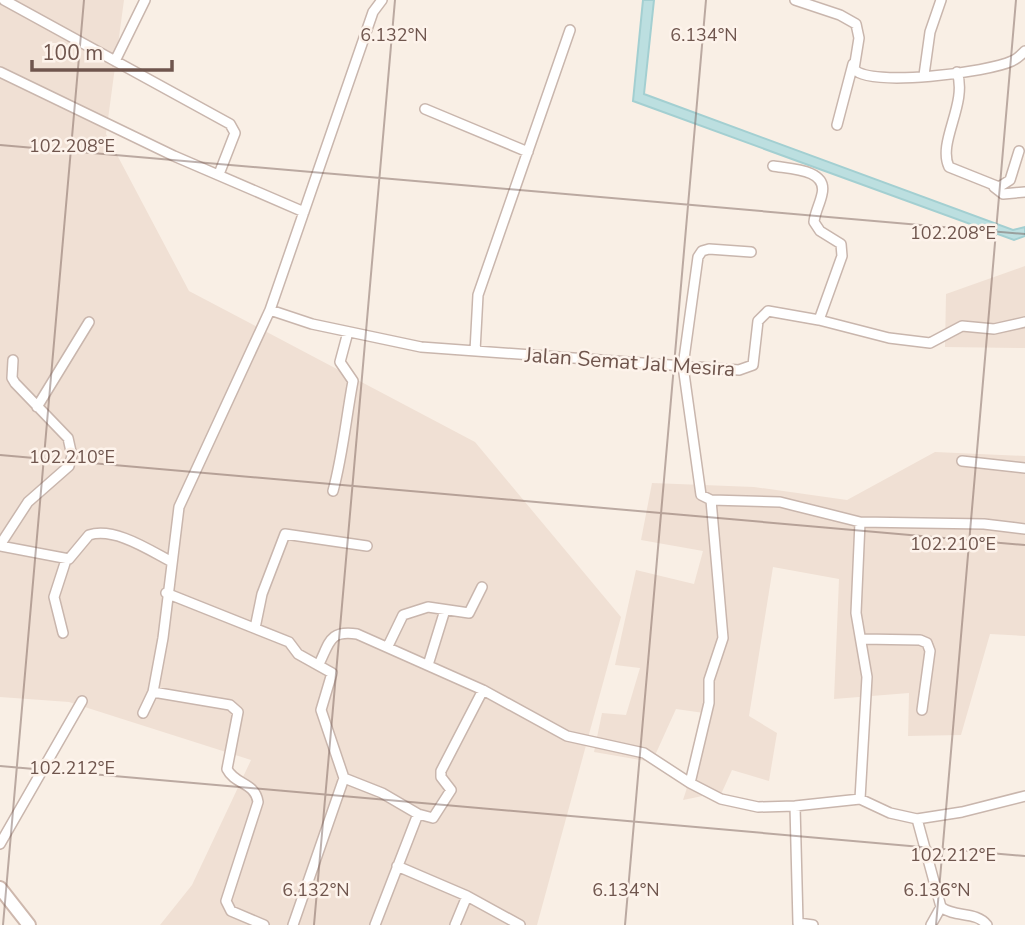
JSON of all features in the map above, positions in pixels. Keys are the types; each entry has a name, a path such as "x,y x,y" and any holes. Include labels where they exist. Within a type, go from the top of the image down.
{"main road":[{"path":"0,888 29,925"}],"street":[{"path":"4,0 232,126 234,136 219,174"},
{"path":"115,61 145,0"},
{"path":"143,713 153,691 163,638 166,593 179,507 270,310 373,12 382,0"},
{"path":"795,0 840,15 856,24 859,38 837,125"},
{"path":"924,75 930,32 940,0"},
{"path":"475,351 478,295 570,30"},
{"path":"853,62 855,72 864,76 924,75 1011,62 1025,51"},
{"path":"0,72 304,212"},
{"path":"957,72 961,93 946,162 953,171 999,187 1010,180 1019,151"},
{"path":"425,109 528,152"},
{"path":"774,166 808,172 819,179 822,193 814,222 820,231 841,244 842,256 819,320"},
{"path":"992,186 1003,194 1016,196 1025,192"},
{"path":"751,252 709,249 699,254 683,366 698,489 704,498 780,502 860,522 984,524 1025,529"},
{"name":"Jalan Semat Jal Mesira","path":"270,310 312,324 421,347 746,369 755,359 758,321 768,311 819,320 889,338 930,343 964,326 994,329 1025,322"},
{"path":"37,407 89,322"},
{"path":"333,491 340,449 346,435 345,411 354,381 340,362 348,332"},
{"path":"13,360 12,378 68,438 72,448 69,466 28,502 0,546 66,559 73,558 89,535 96,533 124,538 172,562"},
{"path":"962,461 1025,468"},
{"path":"690,783 709,704 709,680 723,638 711,500"},
{"path":"860,522 856,612 867,677 860,799"},
{"path":"255,628 262,594 285,534 367,546"},
{"path":"63,633 54,597 66,559"},
{"path":"388,646 403,615 428,607 469,613 482,587"},
{"path":"166,593 291,643 298,654 332,673 321,709 344,778 293,925"},
{"path":"428,665 445,610"},
{"path":"319,664 332,638 340,632 357,634 483,690 567,736 644,753 690,783 721,799 758,807 860,799 891,813 917,819 961,813 1025,796"},
{"path":"862,639 920,639 927,643 930,651 922,710"},
{"path":"344,778 382,793 418,814 433,818 451,793 451,787 441,777 441,771 483,690"},
{"path":"153,691 230,705 238,712 226,769 234,779 252,788 258,802 226,901 231,911 264,925"},
{"path":"0,844 82,701"},
{"path":"795,806 798,923 813,925"},
{"path":"375,925 418,814"},
{"path":"917,819 941,907 950,913 978,917 987,925"},
{"path":"397,866 467,896 520,925"},
{"path":"455,925 467,896"},
{"path":"931,925 941,907"}],"shaded area":[{"path":"0,0 124,0 106,134 189,291 475,442 621,617 537,925 160,925 192,885 251,760 69,702 0,697"},
{"path":"1025,266 1025,348 945,347 946,294"},
{"path":"935,452 1025,456 1025,636 990,634 961,735 908,736 909,693 834,699 839,579 773,567 749,716 777,733 769,781 732,770 722,792 683,800 711,714 676,709 652,762 594,752 602,713 626,715 640,668 615,665 636,570 694,584 703,551 641,540 652,483 754,487 847,500"}],"water":[{"path":"643,0 654,0 644,94 1013,230 1025,227 1025,236 1014,240 633,101"}]}
